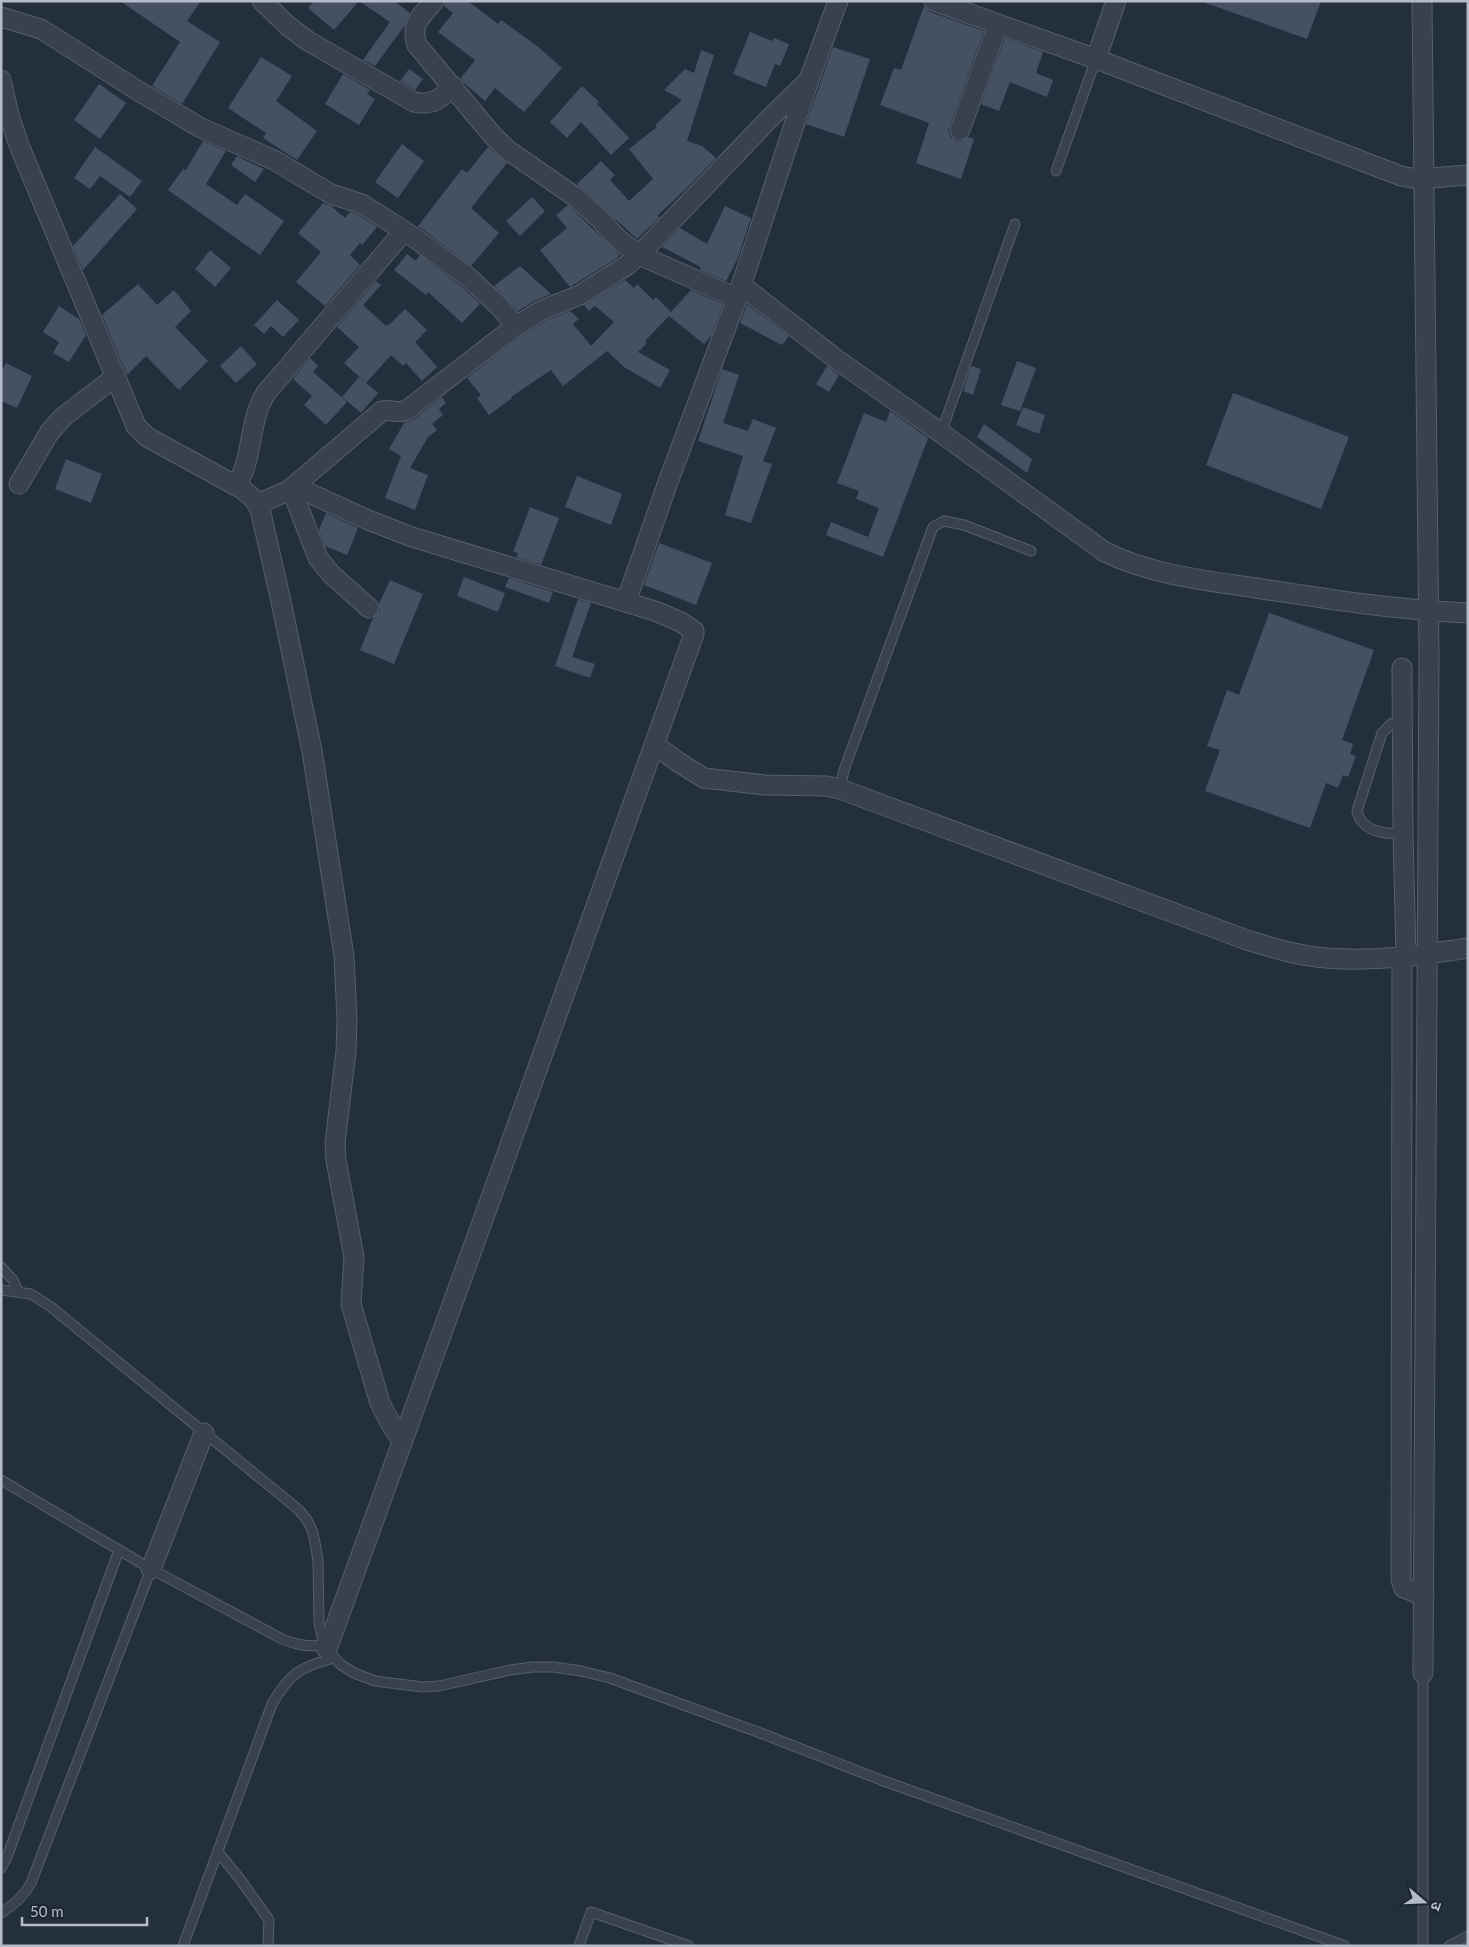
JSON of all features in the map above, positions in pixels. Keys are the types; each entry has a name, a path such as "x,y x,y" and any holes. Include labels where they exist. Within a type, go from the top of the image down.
{"street":[{"path":"262,1 288,26 308,40 414,102 427,104 435,102 441,99 453,86"},
{"path":"434,1 416,22 413,31 417,45 482,123 504,146 574,196 600,219 618,239 639,255 739,291 885,395 941,432 1105,552 1131,564 1157,572 1358,603 1429,611 1468,612"},
{"path":"626,602 668,482 739,291 809,80 838,1"},
{"path":"934,1 1096,59 1401,176 1418,179 1468,175"},
{"path":"1096,59 1116,1"},
{"path":"1422,1 1429,611 1423,1673"},
{"path":"1,17 41,29 186,120 274,160 331,194 357,201 404,231 468,277 499,306 516,326"},
{"path":"960,130 998,25"},
{"path":"1,80 9,115 19,145 136,426 141,432 236,486 254,499 262,517 312,751 344,956 347,1019 346,1051 335,1143 336,1160 354,1257 351,1304 380,1403 402,1440"},
{"path":"257,504 273,498 292,487 377,414 387,410 400,412 408,410 516,326 542,310 580,295 626,266 639,255 768,120 809,80"},
{"path":"236,486 245,467 262,399 404,231"},
{"path":"19,484 49,433 63,417 115,377"},
{"path":"292,487 405,534 626,602 681,622 694,630 655,745 402,1440 328,1651"},
{"path":"292,487 318,558 331,574 368,608"},
{"path":"1402,668 1404,956 1401,1580 1404,1588 1424,1596"},
{"path":"655,745 704,778 732,782 819,786 840,789 1247,940 1285,952 1326,958 1404,956 1468,948"},
{"path":"151,1569 204,1433"}],"lane":[{"path":"1056,171 1096,59"},
{"path":"941,432 1015,224"},
{"path":"840,789 844,770 933,527 944,521 964,525 1030,551"},
{"path":"1402,720 1391,724 1382,733 1357,811 1358,819 1364,825 1375,830 1393,834 1403,833"},
{"path":"1,1267 13,1280 18,1291"},
{"path":"1,1290 31,1294 51,1307 299,1510 312,1530 318,1561 319,1623 328,1651"},
{"path":"1,1480 151,1569 282,1639 297,1645 328,1651 354,1673 376,1681 423,1687 439,1686 510,1670 554,1667 610,1678 899,1786 1345,1946"},
{"path":"1,1868 7,1857 118,1550"},
{"path":"1,1913 17,1902 31,1883 151,1569"},
{"path":"183,1946 267,1718 280,1690 291,1677 328,1651"},
{"path":"1423,1673 1423,1946"},
{"path":"218,1852 269,1920 268,1946"},
{"path":"579,1946 591,1912 689,1946"},
{"path":"1449,1946 1468,1936"}],"building":[{"path":"120,1 201,1 187,21 220,42 182,104 152,86 180,42"},
{"path":"314,1 359,1 334,30 308,8"},
{"path":"359,1 394,1 410,13 405,25 375,66 363,60 390,22"},
{"path":"445,1 468,1 498,24 501,20 537,46 562,68 524,112 495,88 485,101 464,83 461,78 475,60 438,32 453,13 444,6"},
{"path":"1206,1 1321,1 1307,39 1206,3"},
{"path":"924,6 930,12 984,31 948,131 951,137 957,141 962,141 968,137 974,139 961,179 916,163 929,123 880,105 894,68 901,70"},
{"path":"750,32 772,41 774,38 789,44 780,66 775,64 766,87 733,74"},
{"path":"1005,38 1043,52 1036,73 1053,80 1047,97 1010,82 999,111 981,104"},
{"path":"833,47 870,59 844,137 806,124"},
{"path":"701,50 714,55 687,141 702,146 716,158 657,216 660,217 637,239 577,184 601,161 615,175 610,180 629,201 653,179 629,149 657,127 655,125 682,100 664,90 685,69 694,73"},
{"path":"261,57 292,76 276,101 317,131 297,160 263,138 266,133 228,108"},
{"path":"409,69 423,79 415,90 400,81"},
{"path":"343,74 370,90 367,94 375,99 359,125 325,104"},
{"path":"99,84 126,103 100,139 74,120"},
{"path":"582,86 599,102 597,104 629,138 611,155 581,122 567,138 550,122"},
{"path":"203,141 226,151 206,184 237,205 245,194 284,221 260,255 168,190 183,169 186,170"},
{"path":"402,144 424,161 398,198 375,182"},
{"path":"95,147 142,181 130,197 100,176 90,189 74,178"},
{"path":"488,147 507,163 471,208 499,233 471,266 418,226 462,169 467,173"},
{"path":"237,156 264,169 255,182 231,165"},
{"path":"120,194 137,209 83,270 73,246"},
{"path":"532,197 545,211 520,236 506,221"},
{"path":"323,203 331,206 345,218 350,212 357,214 377,227 362,245 360,243 350,255 360,265 325,306 296,282 321,252 298,233"},
{"path":"568,205 620,255 570,287 540,250 567,228 556,215"},
{"path":"725,206 751,218 738,258 726,281 700,270 701,267 662,247 680,228 707,244"},
{"path":"210,250 231,268 215,287 195,269"},
{"path":"407,254 416,261 420,255 461,286 480,304 462,323 428,292 426,295 394,270"},
{"path":"520,266 551,294 536,300 518,311 494,286"},
{"path":"625,280 634,288 637,284 653,300 656,297 671,312 691,290 723,304 711,336 704,344 669,316 645,341 647,343 638,352 670,370 660,388 624,367 607,351 563,386 551,370 511,397 489,415 477,398 481,395 467,378 522,335 547,320 570,311 579,319 573,324 591,346 614,322 595,306 589,311 584,305"},
{"path":"376,281 381,285 363,305 386,326 405,309 427,330 415,342 437,367 422,381 406,363 403,366 391,355 366,383 344,363 359,347 337,327"},
{"path":"138,284 157,305 174,290 191,311 175,327 208,361 179,390 146,356 127,375 102,315"},
{"path":"277,300 299,320 283,337 271,326 264,334 254,325"},
{"path":"747,304 789,336 782,345 740,323"},
{"path":"59,306 79,319 86,335 69,362 53,353 59,342 43,332"},
{"path":"241,346 257,364 236,383 220,366"},
{"path":"310,358 318,366 313,372 347,402 326,425 304,405 312,396 293,379"},
{"path":"1017,361 1036,368 1020,411 1001,405"},
{"path":"6,363 32,376 17,408 1,401 1,372"},
{"path":"827,366 839,375 829,392 816,384"},
{"path":"971,366 981,369 973,395 963,391"},
{"path":"722,369 739,375 723,423 748,431 753,419 776,428 763,461 772,464 751,523 725,515 743,456 698,441"},
{"path":"359,377 378,393 361,413 342,397"},
{"path":"1233,393 1349,437 1321,509 1206,465"},
{"path":"442,397 446,403 439,409 443,415 432,424 437,430 428,437 410,468 428,475 415,510 385,498 401,456 389,449 404,423 414,419"},
{"path":"1023,407 1045,415 1039,434 1016,425"},
{"path":"890,411 928,438 883,557 826,535 831,522 868,537 879,508 856,499 859,491 837,483 864,413 886,422"},
{"path":"984,424 1032,459 1027,473 977,437"},
{"path":"66,459 102,474 91,503 55,489"},
{"path":"577,476 622,494 611,525 565,507"},
{"path":"530,507 559,518 541,565 516,557 518,553 513,552"},
{"path":"326,513 358,528 347,555 325,546 319,530"},
{"path":"659,543 712,563 696,605 644,585"},
{"path":"464,577 505,593 498,612 457,596"},
{"path":"509,578 553,592 549,603 505,587"},
{"path":"390,580 423,594 394,664 360,650 373,618 380,611 379,604"},
{"path":"578,599 591,603 572,657 595,664 590,678 555,666"},
{"path":"1269,613 1374,650 1342,740 1353,744 1350,754 1356,756 1348,777 1343,775 1338,788 1326,783 1310,828 1205,791 1220,750 1207,746 1227,690 1239,695"}]}
